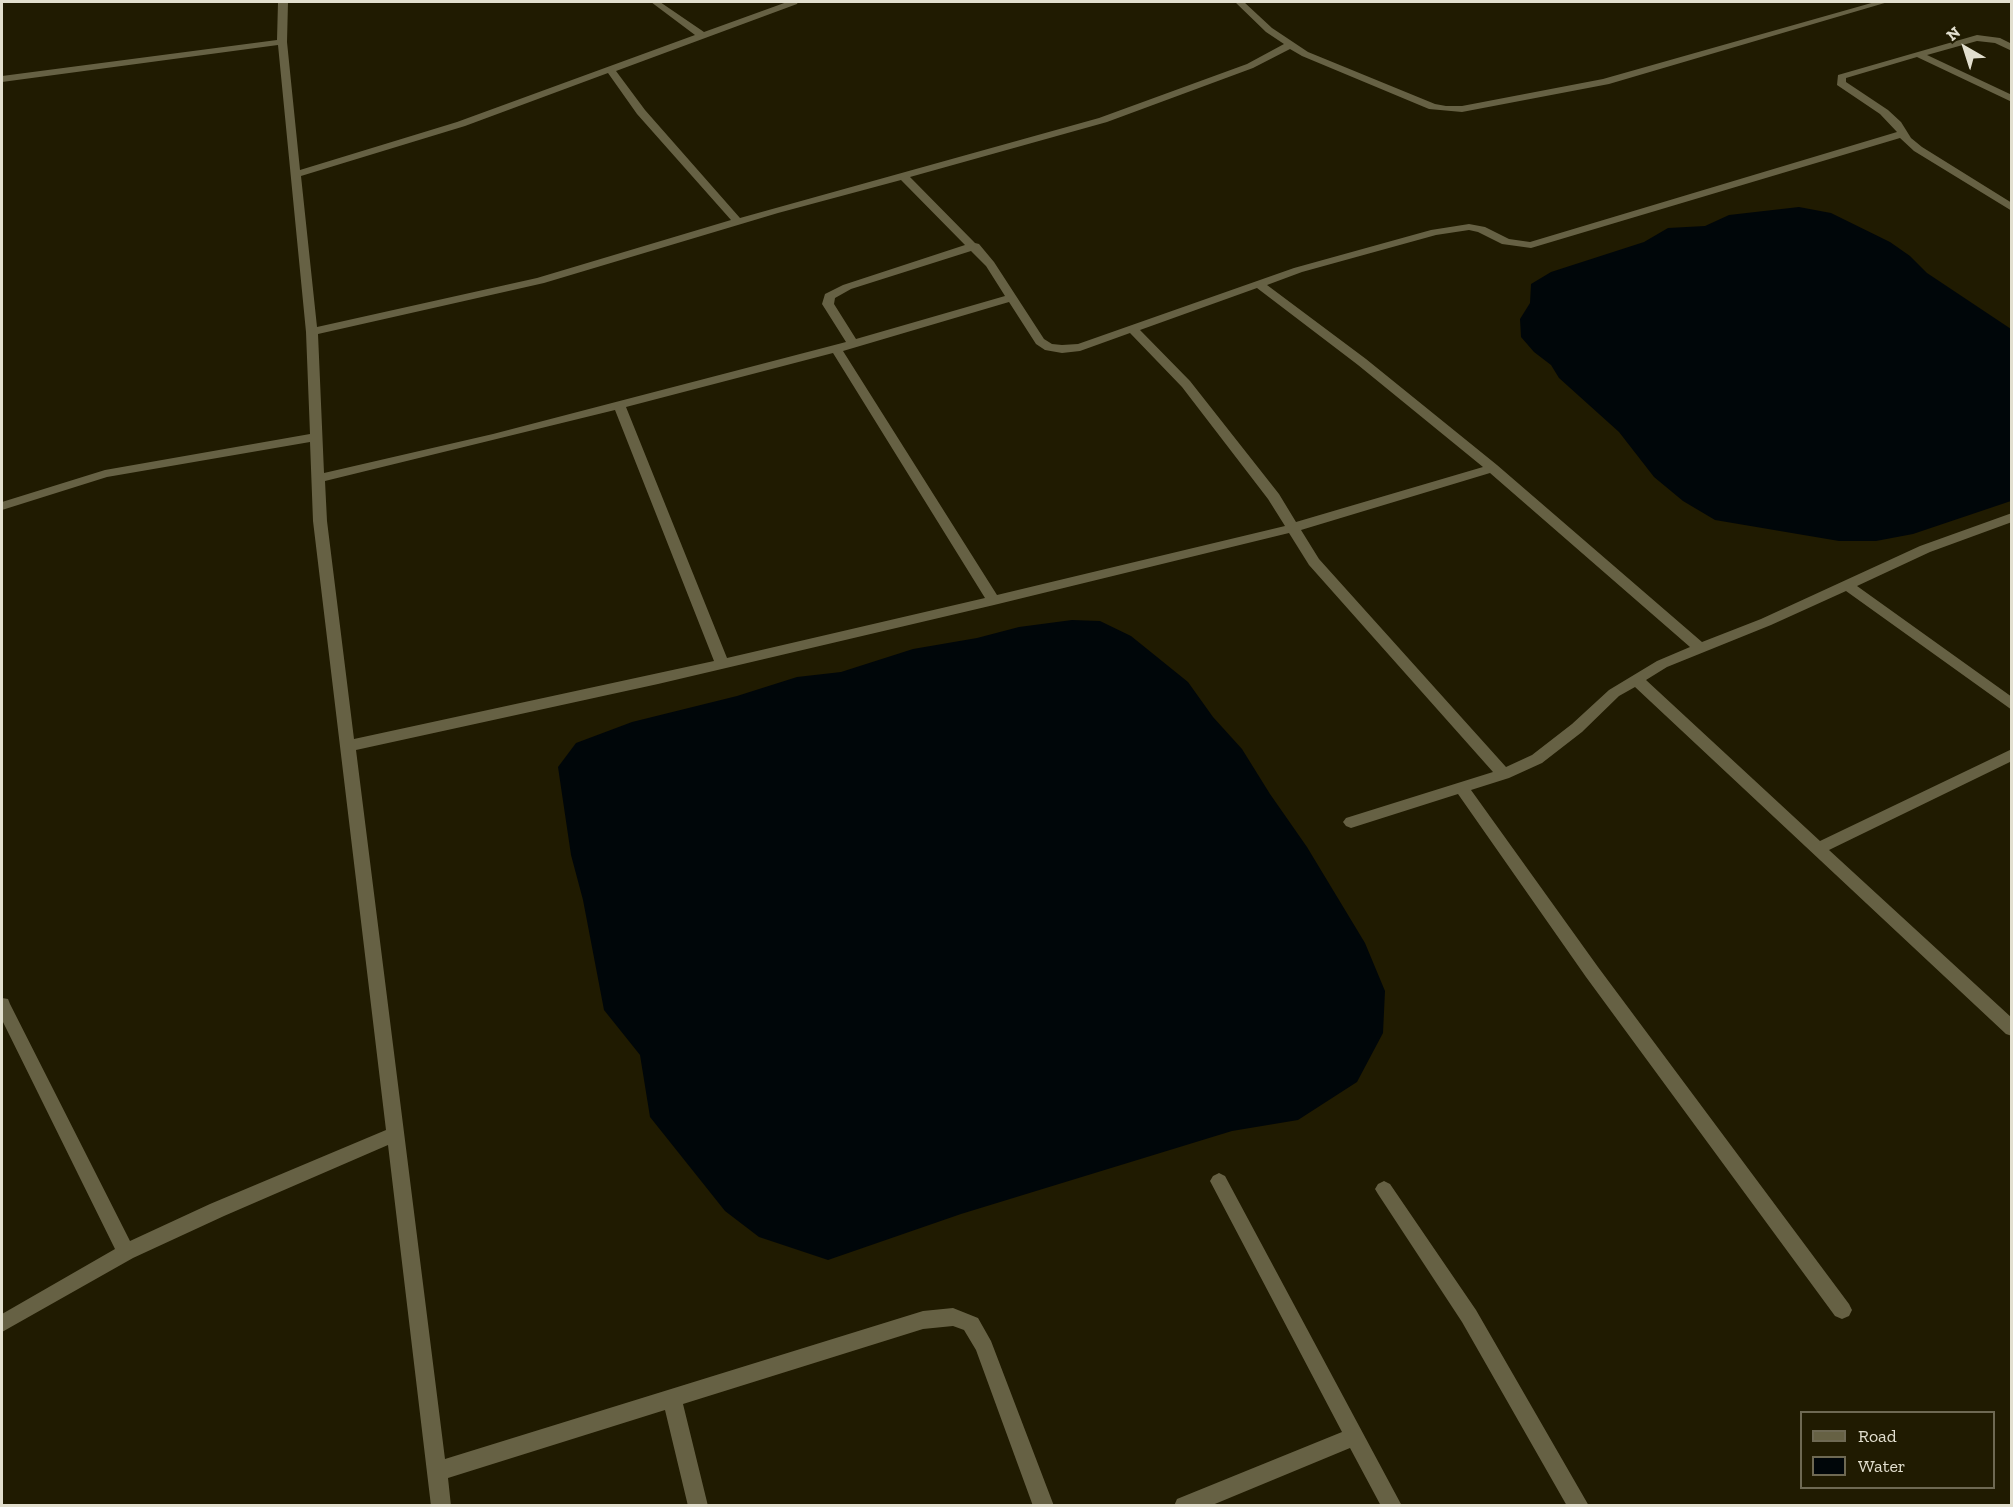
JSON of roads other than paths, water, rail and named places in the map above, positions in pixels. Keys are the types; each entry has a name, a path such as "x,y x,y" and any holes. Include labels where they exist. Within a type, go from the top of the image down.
{"street":[{"path":"283,2 282,42 312,332 320,521 441,1506"},
{"path":"655,2 702,36"},
{"path":"294,175 438,132 794,2"},
{"path":"1239,2 1290,45 1322,62 1433,107 1462,109 1594,84 1883,2"},
{"path":"2012,48 1997,40 1977,38 1841,77 1841,83 1847,89 1884,112 1918,149 2012,208"},
{"path":"2,79 282,42"},
{"path":"312,332 540,281 738,222 1103,120 1250,66 1290,45"},
{"path":"1918,54 2012,99"},
{"path":"610,69 646,119 738,222"},
{"path":"903,176 975,246 990,264 1030,330 1040,341 1049,348 1062,349 1080,347 1310,267 1453,228 1481,229 1506,242 1531,245 1728,184 1902,134"},
{"path":"853,344 828,304 829,296 847,287 975,246"},
{"path":"1258,284 1362,362 1492,468 1701,649"},
{"path":"319,478 495,437 836,349 1011,298"},
{"path":"1131,328 1186,384 1274,497 1314,562 1504,774"},
{"path":"836,349 994,601"},
{"path":"619,404 722,663"},
{"path":"2,506 105,474 317,437"},
{"path":"348,746 994,601 1292,528 1492,468"},
{"path":"1352,822 1504,774 1537,759 1576,728 1614,693 1662,664 1848,586 1924,549 2012,517"},
{"path":"1848,586 2012,705"},
{"path":"1636,679 2012,1029"},
{"path":"1820,848 2012,754"},
{"path":"1462,788 1592,972 1842,1310"},
{"path":"2,1004 126,1252"},
{"path":"2,1324 126,1252 217,1210 396,1134"},
{"path":"1219,1180 1392,1506"},
{"path":"1384,1189 1469,1316 1579,1506"},
{"path":"436,1472 924,1320 953,1317 971,1324 984,1347 1044,1506"},
{"path":"672,1399 698,1506"},
{"path":"1184,1506 1355,1436"}],"water":[{"path":"1799,207 1831,213 1890,242 1910,256 1927,273 2011,329 2011,501 1913,534 1876,541 1839,541 1715,520 1683,501 1654,477 1619,432 1559,378 1551,365 1534,352 1521,337 1520,319 1530,303 1531,284 1551,272 1644,242 1668,228 1705,226 1729,215"},
{"path":"1072,620 1100,621 1131,636 1188,682 1213,717 1242,749 1307,847 1365,943 1385,991 1383,1033 1357,1082 1298,1120 1232,1131 961,1214 828,1260 759,1237 725,1211 650,1117 640,1055 604,1010 583,900 571,855 558,767 576,743 632,722 737,696 797,677 841,672 913,649 977,638 1019,627"}]}
